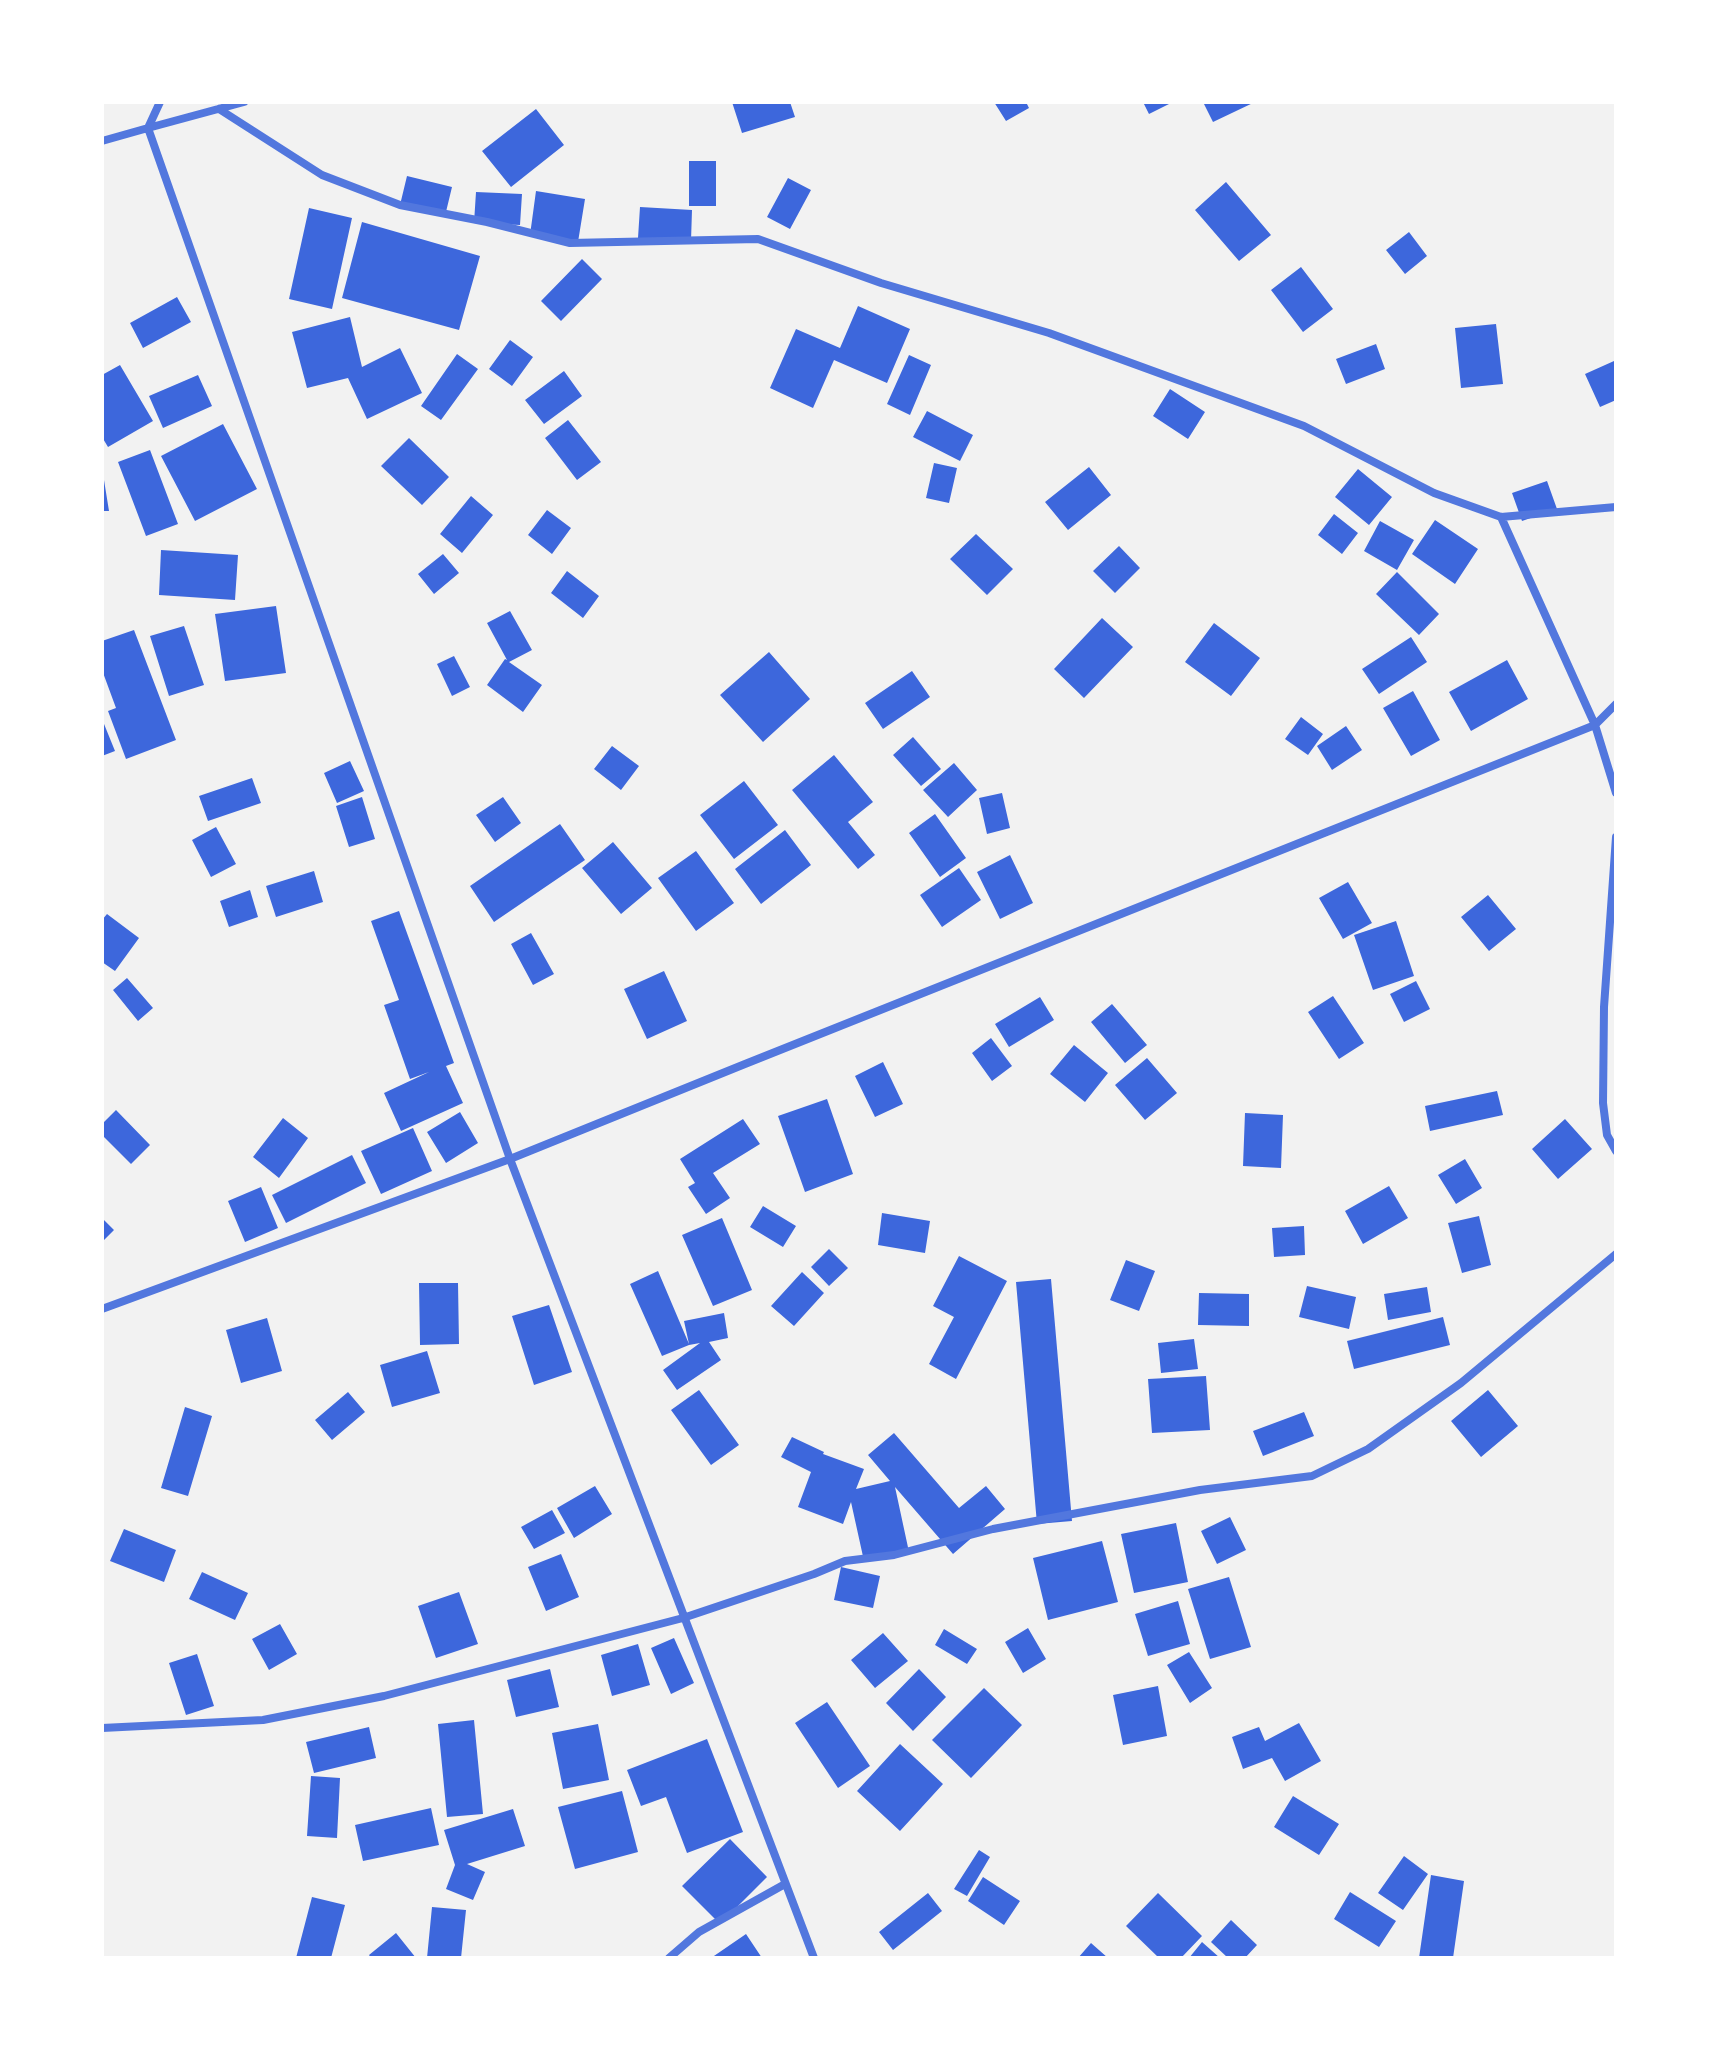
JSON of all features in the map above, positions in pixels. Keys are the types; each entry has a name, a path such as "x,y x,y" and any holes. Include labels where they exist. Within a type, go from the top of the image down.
{"street":[{"path":"160,102 148,128 510,1159 814,1958"},
{"path":"102,141 244,102"},
{"path":"219,109 322,175 400,205 570,243 758,239 881,283 1049,333 1304,426 1434,493 1501,517 1616,507"},
{"path":"1501,517 1595,725 1616,793"},
{"path":"102,1309 510,1159 1595,725 1616,704"},
{"path":"1616,837 1604,1007 1603,1089 1607,1135 1616,1151"},
{"path":"102,1728 263,1720 384,1696 683,1618 845,1561 894,1555 993,1529 1170,1496 1312,1476 1368,1449 1461,1383 1616,1254"},
{"path":"669,1958 699,1932 785,1884"}],"building":[{"path":"732,102 790,102 795,117 742,133"},
{"path":"994,102 1026,102 1029,108 1006,121"},
{"path":"1143,102 1173,102 1149,114"},
{"path":"1203,102 1255,102 1213,122"},
{"path":"536,109 564,145 511,187 482,151"},
{"path":"689,161 716,161 716,206 689,206"},
{"path":"407,176 452,187 445,216 400,205"},
{"path":"788,178 811,190 790,229 767,217"},
{"path":"1226,182 1271,235 1239,261 1195,210"},
{"path":"536,191 585,199 578,242 530,235"},
{"path":"476,192 522,194 520,225 474,223"},
{"path":"640,207 692,210 691,241 638,238"},
{"path":"309,208 352,218 332,309 289,299"},
{"path":"362,222 480,256 459,330 342,298"},
{"path":"1409,232 1427,256 1405,274 1386,250"},
{"path":"582,259 602,279 561,321 541,301"},
{"path":"1301,267 1333,309 1303,332 1271,290"},
{"path":"177,297 191,322 143,348 130,323"},
{"path":"858,306 910,329 887,383 834,360 813,408 770,388 796,329 840,348"},
{"path":"350,317 362,367 400,348 422,393 367,419 348,378 307,388 292,332"},
{"path":"1496,324 1503,384 1461,388 1455,328"},
{"path":"510,340 533,357 512,386 489,369"},
{"path":"1376,344 1385,369 1346,384 1336,359"},
{"path":"457,354 478,369 441,420 421,406"},
{"path":"909,355 931,365 910,415 887,404"},
{"path":"1614,361 1616,400 1600,407 1585,374"},
{"path":"120,365 153,421 108,447 102,437 102,375"},
{"path":"564,371 582,396 544,424 525,400"},
{"path":"198,375 212,406 163,428 149,396"},
{"path":"1170,389 1205,412 1188,439 1153,416"},
{"path":"927,411 973,435 960,461 913,437"},
{"path":"568,420 601,462 577,480 545,438"},
{"path":"223,424 257,489 195,521 161,456"},
{"path":"409,438 449,477 422,505 381,466"},
{"path":"150,450 178,524 146,536 118,462"},
{"path":"934,463 957,468 949,503 926,498"},
{"path":"1089,467 1111,495 1068,530 1045,502"},
{"path":"1358,469 1392,497 1369,525 1335,497"},
{"path":"104,480 109,511 102,511"},
{"path":"1547,481 1557,509 1522,521 1512,493"},
{"path":"471,496 493,515 462,553 440,534"},
{"path":"547,510 571,528 552,554 528,535"},
{"path":"1334,514 1358,533 1342,554 1318,535"},
{"path":"1435,520 1478,549 1455,584 1412,554"},
{"path":"1380,521 1414,540 1397,570 1364,551"},
{"path":"976,534 1013,569 987,595 950,559"},
{"path":"1119,546 1140,568 1115,593 1093,571"},
{"path":"161,550 238,555 235,600 159,595"},
{"path":"443,554 459,573 434,594 418,574"},
{"path":"567,571 599,596 583,618 551,593"},
{"path":"1397,572 1439,614 1419,635 1376,594"},
{"path":"276,606 286,673 225,681 215,614"},
{"path":"510,611 532,650 509,662 542,685 523,712 487,685 507,660 487,623"},
{"path":"1102,618 1133,647 1084,698 1054,669"},
{"path":"1214,623 1260,658 1231,696 1185,662"},
{"path":"184,626 204,685 169,696 150,636"},
{"path":"134,630 176,740 126,759 108,711 116,708 102,670 102,641"},
{"path":"1411,637 1427,662 1379,694 1362,669"},
{"path":"769,652 810,699 763,742 720,695"},
{"path":"454,656 470,687 452,696 437,664"},
{"path":"1507,660 1528,699 1471,731 1449,692"},
{"path":"912,671 930,697 883,729 865,703"},
{"path":"1413,691 1440,740 1411,756 1383,708"},
{"path":"1301,717 1323,734 1308,755 1285,739"},
{"path":"102,719 115,751 102,756"},
{"path":"1346,726 1362,750 1332,770 1317,746"},
{"path":"913,737 941,769 921,786 893,755"},
{"path":"612,746 639,766 621,790 594,769"},
{"path":"834,755 873,802 848,822 875,855 858,869 792,790"},
{"path":"350,761 364,791 337,803 324,773"},
{"path":"954,763 977,790 948,817 923,790"},
{"path":"252,778 261,803 208,821 199,796"},
{"path":"744,781 778,825 734,859 700,815"},
{"path":"1002,793 1010,828 987,834 979,798"},
{"path":"362,797 375,839 349,847 336,806"},
{"path":"503,797 521,823 495,842 476,815"},
{"path":"935,814 966,858 940,877 909,833"},
{"path":"560,824 585,860 494,922 470,886"},
{"path":"216,827 236,864 211,877 192,840"},
{"path":"785,830 811,865 761,904 735,869"},
{"path":"613,842 652,888 621,914 582,868"},
{"path":"696,851 734,903 696,931 658,878"},
{"path":"1010,855 1033,903 1000,919 977,872"},
{"path":"959,868 981,900 942,927 920,895"},
{"path":"314,871 323,902 276,917 266,886"},
{"path":"1348,882 1372,923 1343,939 1319,898"},
{"path":"250,890 258,917 229,927 220,901"},
{"path":"1488,895 1516,929 1489,951 1461,917"},
{"path":"399,911 454,1063 446,1066 463,1103 401,1131 384,1093 429,1072 410,1079 384,1005 399,1000 371,921"},
{"path":"107,914 139,938 115,971 102,962 102,920"},
{"path":"1396,921 1414,976 1373,990 1354,935"},
{"path":"531,933 554,974 533,985 511,944"},
{"path":"664,971 687,1021 647,1039 624,989"},
{"path":"127,978 153,1008 138,1021 113,990"},
{"path":"1416,981 1430,1009 1404,1022 1390,994"},
{"path":"1333,996 1364,1043 1339,1059 1308,1012"},
{"path":"1040,997 1054,1020 1009,1047 995,1024"},
{"path":"1112,1004 1147,1045 1125,1063 1091,1022"},
{"path":"991,1038 1012,1066 992,1081 972,1053"},
{"path":"1074,1045 1108,1073 1085,1102 1050,1074"},
{"path":"1147,1058 1177,1093 1145,1120 1115,1085"},
{"path":"883,1062 903,1104 875,1117 855,1076"},
{"path":"1497,1091 1503,1115 1430,1131 1425,1106"},
{"path":"827,1099 853,1174 805,1192 778,1116"},
{"path":"116,1110 150,1145 131,1164 102,1135 102,1124"},
{"path":"460,1112 478,1143 446,1163 427,1132"},
{"path":"1245,1113 1283,1115 1281,1168 1243,1166"},
{"path":"283,1118 308,1138 279,1178 253,1157"},
{"path":"743,1119 760,1144 713,1173 730,1198 706,1214 688,1187 695,1183 680,1159"},
{"path":"1565,1119 1592,1149 1558,1179 1532,1149"},
{"path":"413,1128 432,1171 381,1194 361,1151"},
{"path":"352,1155 366,1183 286,1223 272,1195"},
{"path":"1465,1159 1482,1188 1456,1204 1438,1175"},
{"path":"1389,1186 1408,1218 1363,1244 1345,1211"},
{"path":"261,1187 278,1228 245,1242 228,1201"},
{"path":"763,1206 796,1226 783,1247 750,1227"},
{"path":"882,1213 930,1221 925,1253 878,1245"},
{"path":"1479,1216 1491,1265 1462,1273 1448,1223"},
{"path":"102,1218 114,1230 102,1242"},
{"path":"722,1218 752,1290 713,1306 682,1235"},
{"path":"1304,1226 1305,1255 1274,1257 1272,1228"},
{"path":"829,1249 848,1268 829,1286 811,1267"},
{"path":"959,1256 1007,1281 956,1379 929,1364 954,1317 933,1306"},
{"path":"1126,1260 1155,1271 1139,1311 1110,1300"},
{"path":"658,1271 689,1344 684,1321 724,1313 728,1338 709,1342 721,1360 677,1390 663,1370 700,1343 662,1356 630,1284"},
{"path":"802,1272 824,1293 794,1326 771,1306"},
{"path":"1051,1279 1072,1521 1037,1524 1016,1282"},
{"path":"419,1283 458,1283 459,1344 420,1345"},
{"path":"1307,1286 1356,1297 1349,1329 1299,1317"},
{"path":"1427,1287 1431,1312 1388,1320 1384,1294"},
{"path":"1199,1293 1249,1294 1249,1326 1198,1325"},
{"path":"549,1305 572,1372 534,1385 512,1316"},
{"path":"1443,1317 1450,1345 1354,1369 1347,1341"},
{"path":"267,1318 282,1371 241,1383 226,1330"},
{"path":"1194,1339 1198,1369 1161,1373 1158,1343"},
{"path":"427,1351 440,1393 392,1407 380,1365"},
{"path":"1206,1376 1210,1430 1152,1433 1148,1379"},
{"path":"699,1390 739,1445 711,1465 671,1410"},
{"path":"1488,1390 1518,1426 1481,1457 1451,1421"},
{"path":"348,1392 365,1412 332,1440 315,1420"},
{"path":"185,1407 212,1416 188,1496 161,1488"},
{"path":"1304,1412 1314,1436 1263,1456 1253,1431"},
{"path":"894,1433 959,1508 986,1486 1005,1509 953,1554 895,1487 909,1552 864,1561 851,1502 843,1524 798,1507 811,1472 781,1457 792,1437 823,1454 864,1469 856,1489 890,1481 868,1455"},
{"path":"595,1486 612,1514 574,1538 557,1508"},
{"path":"552,1510 565,1533 534,1549 521,1527"},
{"path":"1230,1517 1246,1550 1217,1564 1201,1531"},
{"path":"1176,1523 1188,1582 1134,1593 1121,1534"},
{"path":"124,1529 176,1550 164,1582 110,1561"},
{"path":"1102,1541 1118,1602 1048,1620 1033,1558"},
{"path":"561,1554 579,1597 546,1611 528,1567"},
{"path":"841,1567 880,1576 873,1608 834,1600"},
{"path":"202,1572 248,1593 235,1620 189,1599"},
{"path":"1229,1577 1251,1647 1210,1659 1188,1589"},
{"path":"459,1592 478,1644 436,1658 418,1606"},
{"path":"1178,1601 1190,1644 1148,1656 1135,1614"},
{"path":"280,1624 297,1654 269,1670 252,1639"},
{"path":"1028,1628 1046,1659 1023,1673 1005,1642"},
{"path":"944,1629 977,1649 967,1664 935,1645"},
{"path":"883,1633 908,1661 875,1688 851,1660"},
{"path":"674,1638 694,1683 671,1694 651,1648"},
{"path":"638,1644 650,1685 612,1696 601,1655"},
{"path":"1189,1652 1212,1688 1190,1703 1167,1665"},
{"path":"197,1654 214,1706 186,1715 169,1663"},
{"path":"550,1669 559,1707 516,1717 507,1680"},
{"path":"919,1669 946,1697 913,1731 886,1703"},
{"path":"1158,1686 1167,1736 1123,1745 1113,1695"},
{"path":"984,1688 1022,1725 971,1778 932,1740"},
{"path":"827,1702 870,1766 838,1788 795,1723"},
{"path":"474,1720 483,1814 447,1817 438,1724"},
{"path":"1299,1723 1321,1761 1285,1781 1272,1758 1243,1769 1232,1737 1259,1727 1265,1741"},
{"path":"598,1724 609,1780 563,1789 552,1733"},
{"path":"369,1727 376,1758 314,1773 306,1742"},
{"path":"707,1739 743,1832 687,1853 666,1797 641,1806 627,1770"},
{"path":"900,1744 943,1784 900,1831 857,1791"},
{"path":"311,1776 340,1778 337,1838 307,1836"},
{"path":"622,1791 638,1852 575,1869 558,1807"},
{"path":"1293,1796 1339,1824 1319,1855 1274,1827"},
{"path":"431,1808 439,1845 363,1861 355,1825"},
{"path":"513,1809 525,1846 467,1864 485,1872 473,1900 446,1889 455,1865 444,1830"},
{"path":"730,1839 767,1877 720,1924 682,1886"},
{"path":"979,1850 990,1857 967,1896 954,1889"},
{"path":"1404,1856 1428,1874 1403,1910 1378,1893"},
{"path":"1431,1875 1464,1881 1453,1958 1419,1958"},
{"path":"983,1877 1020,1901 1004,1925 968,1901"},
{"path":"1350,1892 1396,1921 1379,1947 1334,1919"},
{"path":"928,1893 942,1911 893,1950 879,1932"},
{"path":"1158,1893 1202,1936 1181,1958 1159,1958 1126,1926"},
{"path":"312,1897 345,1905 331,1958 296,1958"},
{"path":"432,1907 466,1910 461,1958 427,1958"},
{"path":"1231,1920 1257,1945 1245,1958 1228,1958 1211,1942"},
{"path":"396,1933 416,1958 371,1958 369,1955"},
{"path":"746,1934 762,1958 711,1958"},
{"path":"1202,1942 1220,1958 1189,1958"},
{"path":"1091,1943 1108,1958 1078,1958"}]}
